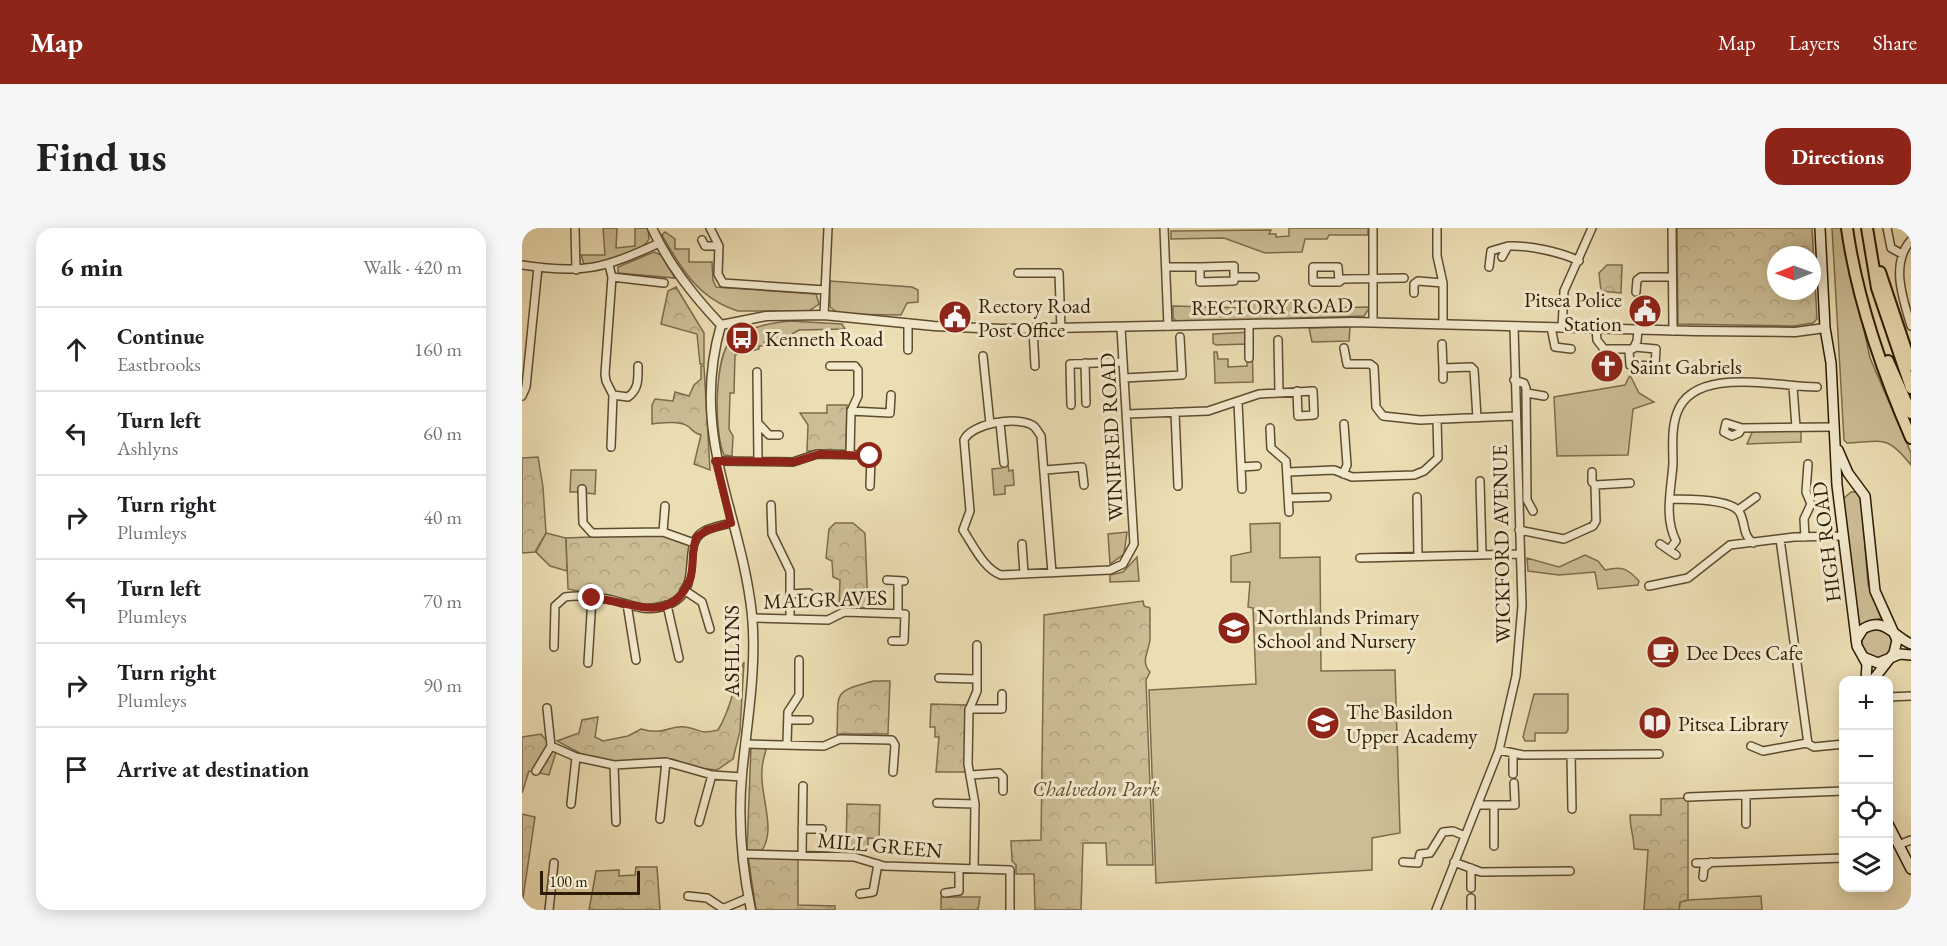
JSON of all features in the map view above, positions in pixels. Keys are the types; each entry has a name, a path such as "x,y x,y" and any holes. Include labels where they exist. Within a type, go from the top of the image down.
{"highway":[{"path":"1847,228 1858,281 1878,355 1911,438"},
{"path":"1868,228 1885,291 1911,365"},
{"path":"1868,228 1877,288 1911,388"},
{"path":"1858,281 1911,413"}],"main road":[{"name":"HIGH ROAD","path":"1820,228 1825,328 1830,347 1843,536 1856,641 1867,666 1866,676"},
{"name":"HIGH ROAD","path":"1835,439 1845,469 1863,492 1867,502 1875,591 1893,632"},
{"path":"1840,506 1840,497 1845,490 1856,488 1863,492"},
{"path":"1856,641 1859,632 1872,624 1882,624 1911,644"},
{"path":"1877,676 1897,645 1893,632"},
{"path":"1862,656 1874,662 1889,660 1900,654 1911,655"},
{"path":"1893,841 1911,869"}],"street":[{"path":"576,228 576,270"},
{"path":"652,228 692,295 721,325"},
{"path":"710,228 719,246 720,279 727,284 825,290"},
{"path":"824,315 828,228"},
{"path":"1164,228 1168,326"},
{"path":"1373,228 1373,322"},
{"path":"1437,228 1437,256 1443,283 1443,323"},
{"path":"1562,328 1564,291 1592,228"},
{"path":"1672,228 1673,331"},
{"path":"1887,228 1891,248 1902,254"},
{"path":"702,240 705,246 719,246"},
{"path":"1911,240 1902,254 1900,280 1911,326"},
{"path":"522,265 576,270 609,264 659,243"},
{"path":"1488,267 1491,251 1508,246 1521,246 1565,254 1579,261"},
{"path":"1502,257 1508,246"},
{"path":"609,264 612,277 605,374 613,395 611,447"},
{"path":"1166,267 1234,266 1234,281 1200,282 1200,267"},
{"path":"522,396 526,387 538,267"},
{"path":"1018,273 1054,272 1060,275 1061,329"},
{"path":"612,277 664,283"},
{"path":"1234,277 1255,277"},
{"path":"1636,292 1637,280 1641,277 1672,277"},
{"path":"1339,282 1343,279 1404,278"},
{"path":"1414,293 1418,281 1443,283"},
{"name":"RECTORY ROAD","path":"721,325 766,316 824,315 908,323 1033,329 1373,322 1673,331 1795,332 1825,328"},
{"path":"908,323 908,350"},
{"path":"1249,324 1249,358"},
{"name":"ASHLYNS","path":"721,325 711,382 716,461 748,591 752,618 753,650 742,777 743,854 751,910"},
{"name":"WICKFORD AVENUE","path":"1436,910 1499,750 1516,676 1520,644 1520,554 1514,327"},
{"path":"1551,327 1555,347 1572,349"},
{"name":"WINIFRED ROAD","path":"1052,573 1114,570 1128,559 1134,544 1122,328"},
{"path":"1033,329 1035,366"},
{"path":"1596,329 1597,340 1604,349 1632,348 1638,330"},
{"path":"1124,378 1182,375 1180,337"},
{"path":"1278,340 1279,392"},
{"path":"1442,344 1443,379"},
{"path":"1344,348 1347,364 1370,364 1374,367 1375,403 1381,415 1419,420 1515,416"},
{"path":"983,356 990,424"},
{"path":"1071,405 1070,364 1123,362"},
{"path":"1086,363 1086,403"},
{"path":"613,395 628,398 634,393 638,383 638,366"},
{"path":"830,366 855,366 858,370 858,396 851,411 850,454"},
{"path":"1443,368 1473,368 1477,418"},
{"path":"757,372 756,416 759,424 769,435 779,435"},
{"path":"1514,380 1524,383 1527,393 1544,396"},
{"path":"1669,549 1676,541 1669,524 1676,416 1688,396 1699,388 1717,383 1816,387"},
{"path":"1793,387 1796,427"},
{"path":"1127,414 1212,411 1254,395 1297,391"},
{"name":"WICKFORD AVENUE","path":"1527,393 1527,500 1533,511"},
{"path":"851,411 890,413 891,395"},
{"path":"1238,402 1242,489"},
{"path":"1175,412 1178,486"},
{"path":"1288,471 1334,470 1352,477 1420,474 1438,458 1437,419"},
{"path":"1000,423 1004,463"},
{"path":"1030,423 1041,436 1052,573 997,574 986,564 963,530 970,512 964,440 974,428 990,424 1030,423"},
{"path":"758,461 759,424"},
{"path":"1343,474 1347,465 1344,424"},
{"path":"1742,428 1735,436 1725,434 1724,424 1742,428 1834,427"},
{"path":"1270,428 1271,448 1284,456 1288,471 1289,512"},
{"path":"716,461 794,462 813,455 870,456 870,486"},
{"path":"1805,537 1804,519 1811,505 1806,492 1808,464"},
{"path":"1241,467 1257,466"},
{"path":"1045,470 1082,467 1084,485"},
{"path":"1519,530 1564,539 1594,525 1595,485 1592,482 1592,472"},
{"path":"1480,481 1482,553"},
{"path":"1595,485 1630,483"},
{"path":"582,489 583,523 592,533 663,532 694,543"},
{"path":"1289,498 1327,497"},
{"path":"1417,497 1418,556"},
{"path":"1738,510 1756,497"},
{"path":"1671,499 1723,502 1738,510 1744,534 1754,543"},
{"path":"771,505 772,534 790,571 790,619"},
{"path":"663,532 665,506"},
{"path":"554,647 555,606 567,596 592,598 651,609 676,601 691,575 694,543 702,532 731,523"},
{"path":"1648,586 1688,578 1726,547 1780,538 1843,536"},
{"path":"1780,538 1808,744"},
{"path":"1022,544 1024,574"},
{"path":"1660,544 1676,555"},
{"path":"1360,558 1482,553 1520,554"},
{"path":"887,580 901,581 898,613 905,614 904,641 892,641"},
{"path":"684,590 702,602 710,629"},
{"path":"790,594 809,593"},
{"path":"588,663 592,598"},
{"path":"627,604 636,660"},
{"path":"667,605 679,658"},
{"name":"MALGRAVES","path":"752,618 828,620 844,612 898,613"},
{"path":"974,869 975,804 968,764 969,709 976,693 977,645"},
{"path":"787,743 788,712 799,695 799,660"},
{"path":"939,678 976,679"},
{"path":"969,709 1002,709 1002,694"},
{"path":"1893,698 1911,696"},
{"path":"536,771 551,746 547,708"},
{"path":"788,720 809,720"},
{"path":"745,744 787,743 824,746 840,739 892,740 895,745 893,772"},
{"path":"1751,746 1763,751 1808,744 1814,747 1839,744"},
{"path":"551,746 576,757 614,765 666,762 712,775 742,777"},
{"path":"1499,750 1513,754 1659,754"},
{"path":"1513,754 1514,774"},
{"path":"1571,755 1572,809"},
{"path":"571,804 576,757"},
{"path":"660,819 666,762"},
{"path":"614,765 616,822"},
{"path":"971,775 991,772 1003,777 1003,791"},
{"path":"699,822 712,775"},
{"path":"1479,805 1515,805 1514,783"},
{"path":"802,855 803,786"},
{"path":"1688,797 1839,791"},
{"path":"1746,795 1746,824"},
{"path":"937,803 975,804"},
{"path":"1494,806 1494,846"},
{"path":"802,829 822,829"},
{"path":"1403,862 1418,863 1420,854 1430,853 1443,832 1453,831 1465,836"},
{"path":"1893,841 1911,840"},
{"name":"MILL GREEN","path":"743,854 854,857 878,864 1010,870 1010,910"},
{"path":"1696,863 1839,858"},
{"path":"1454,862 1481,872 1570,871"},
{"path":"1703,877 1704,868 1710,862"},
{"path":"549,910 554,863"},
{"path":"860,894 873,892 878,864"},
{"path":"1471,867 1471,888"},
{"path":"945,893 959,891 959,868"},
{"path":"688,896 708,898 720,905 722,910 748,898"},
{"path":"1471,898 1471,910"}],"green space":[{"path":"603,228 617,228 616,248 635,246 635,228 648,228 649,239 638,249 620,258 584,264 581,255 605,255"},
{"path":"1289,228 1368,228 1368,235 1329,235 1327,239 1305,239 1302,252 1265,253 1224,238 1171,239 1171,231 1271,230 1269,234 1276,234 1276,237 1289,236"},
{"path":"1677,228 1812,228 1813,246 1767,246 1767,300 1816,300 1817,319 1813,323 1794,326 1678,324"},
{"path":"1832,228 1842,228 1870,358 1911,453 1911,465 1890,444 1877,441 1847,443 1844,440"},
{"path":"665,232 675,239 675,249 689,249 689,262 712,262 713,280 716,287 816,294 819,304 809,311 738,311 724,306 702,291 684,271 662,235"},
{"path":"654,252 661,255 675,278 618,273 618,267"},
{"path":"1607,265 1622,265 1621,293 1601,291 1599,273"},
{"path":"830,281 912,287 918,290 918,302 907,303 901,315 839,314 830,307"},
{"path":"676,287 704,333 704,364 700,364 697,334 661,324 668,291"},
{"path":"1301,302 1310,304 1311,308 1370,307 1364,316 1177,322 1173,318 1173,306 1247,308 1253,303"},
{"path":"789,321 842,324 845,329 799,330 776,343 764,342 764,346 759,346 759,349 735,355 734,393 730,393 729,429 733,436 732,456 724,455 718,430 717,396 725,349 731,340 743,332 759,326"},
{"path":"1350,327 1349,341 1312,342 1309,328"},
{"path":"1252,332 1253,382 1215,383 1214,352 1217,352 1218,359 1228,359 1228,367 1247,366 1246,344 1216,345 1213,343 1213,334"},
{"path":"701,366 704,366 710,470 694,464 701,435 681,423 652,424 652,405 655,399 673,401 675,392 689,396 694,385 701,379"},
{"path":"1630,375 1639,393 1654,402 1633,409 1628,455 1557,456 1554,397 1625,385"},
{"path":"827,405 847,405 846,451 807,451 808,425 800,413 827,413"},
{"path":"1754,428 1801,428 1801,442 1747,444"},
{"path":"538,457 543,487 546,533 535,552 522,553 522,458"},
{"path":"1008,465 1009,471 1013,470 1014,485 1005,486 1005,494 994,495 992,469 1002,468"},
{"path":"571,470 596,470 595,494 586,493 582,488 580,492 570,492"},
{"path":"1851,492 1856,492 1861,497 1868,584 1881,618 1859,626 1843,499"},
{"path":"835,523 853,523 865,533 868,608 839,608 840,580 833,577 832,561 826,558 829,529"},
{"name":"The Basildon Upper Academy","path":"1280,523 1280,558 1320,557 1321,671 1395,670 1400,833 1372,838 1372,870 1156,883 1149,690 1256,684 1253,608 1248,607 1250,582 1231,582 1231,556 1251,552 1250,524"},
{"path":"1127,532 1124,554 1110,564 1108,534"},
{"path":"546,533 566,538 567,571 550,566 536,552"},
{"path":"665,534 692,543 688,574 675,599 646,605 568,589 566,538"},
{"path":"1585,555 1598,561 1605,570 1620,568 1631,573 1639,581 1638,585 1598,589 1595,572 1559,575 1528,571 1527,558 1559,567"},
{"path":"1137,557 1139,581 1110,582 1110,575 1123,572"},
{"name":"Chalvedon Park","path":"1143,601 1144,606 1150,608 1150,639 1145,660 1150,672 1146,680 1153,865 1107,865 1106,843 1083,843 1081,910 1035,910 1034,874 1016,874 1016,865 1012,861 1011,841 1041,840 1044,615"},
{"path":"1877,628 1888,632 1892,643 1888,654 1877,658 1866,654 1862,643 1866,632"},
{"path":"744,662 740,731 733,759 717,770 697,768 672,759 613,761 587,757 557,741 579,733 582,720 598,717 595,737 603,741 628,736 641,729 661,731 679,727 703,732 718,730"},
{"path":"874,681 890,681 888,734 837,734 840,696 850,688"},
{"path":"1534,694 1568,694 1568,730 1566,733 1535,733 1535,741 1525,741 1523,737"},
{"path":"931,704 966,705 965,772 936,772 939,737 935,737 935,727 930,727"},
{"path":"541,734 556,752 549,775 529,771 522,793 522,737"},
{"path":"767,746 762,764 762,780 768,825 765,845 759,854 747,851 751,747"},
{"path":"1688,798 1688,900 1680,902 1679,910 1644,910 1648,850 1634,849 1630,815 1661,815 1661,799"},
{"path":"847,804 880,805 879,839 868,838 868,851 846,851"},
{"path":"522,814 535,817 523,898 525,910 522,910"},
{"path":"748,856 798,856 798,905 835,906 835,910 756,910"},
{"path":"636,867 657,867 660,910 589,910 596,871 619,870 619,876 635,875"},
{"path":"1761,896 1762,910 1679,910 1680,902 1688,900"},
{"path":"941,897 980,897 978,910 941,910"}],"place":[{"name":"Pitsea Police Station","path":"1645,311"},
{"name":"Rectory Road Post Office","path":"955,317"},
{"name":"Kenneth Road","path":"742,338"},
{"name":"Saint Gabriels","path":"1607,366"},
{"name":"Northlands Primary School and Nursery","path":"1234,628"},
{"name":"Dee Dees Cafe","path":"1663,652"},
{"name":"The Basildon Upper Academy","path":"1323,723"},
{"name":"Pitsea Library","path":"1655,723"}],"route":[{"path":"592,598 610,599 646,609 661,607 676,601 690,579 694,543 697,537 702,532 731,523 716,461 794,462 820,454 870,456"}]}
